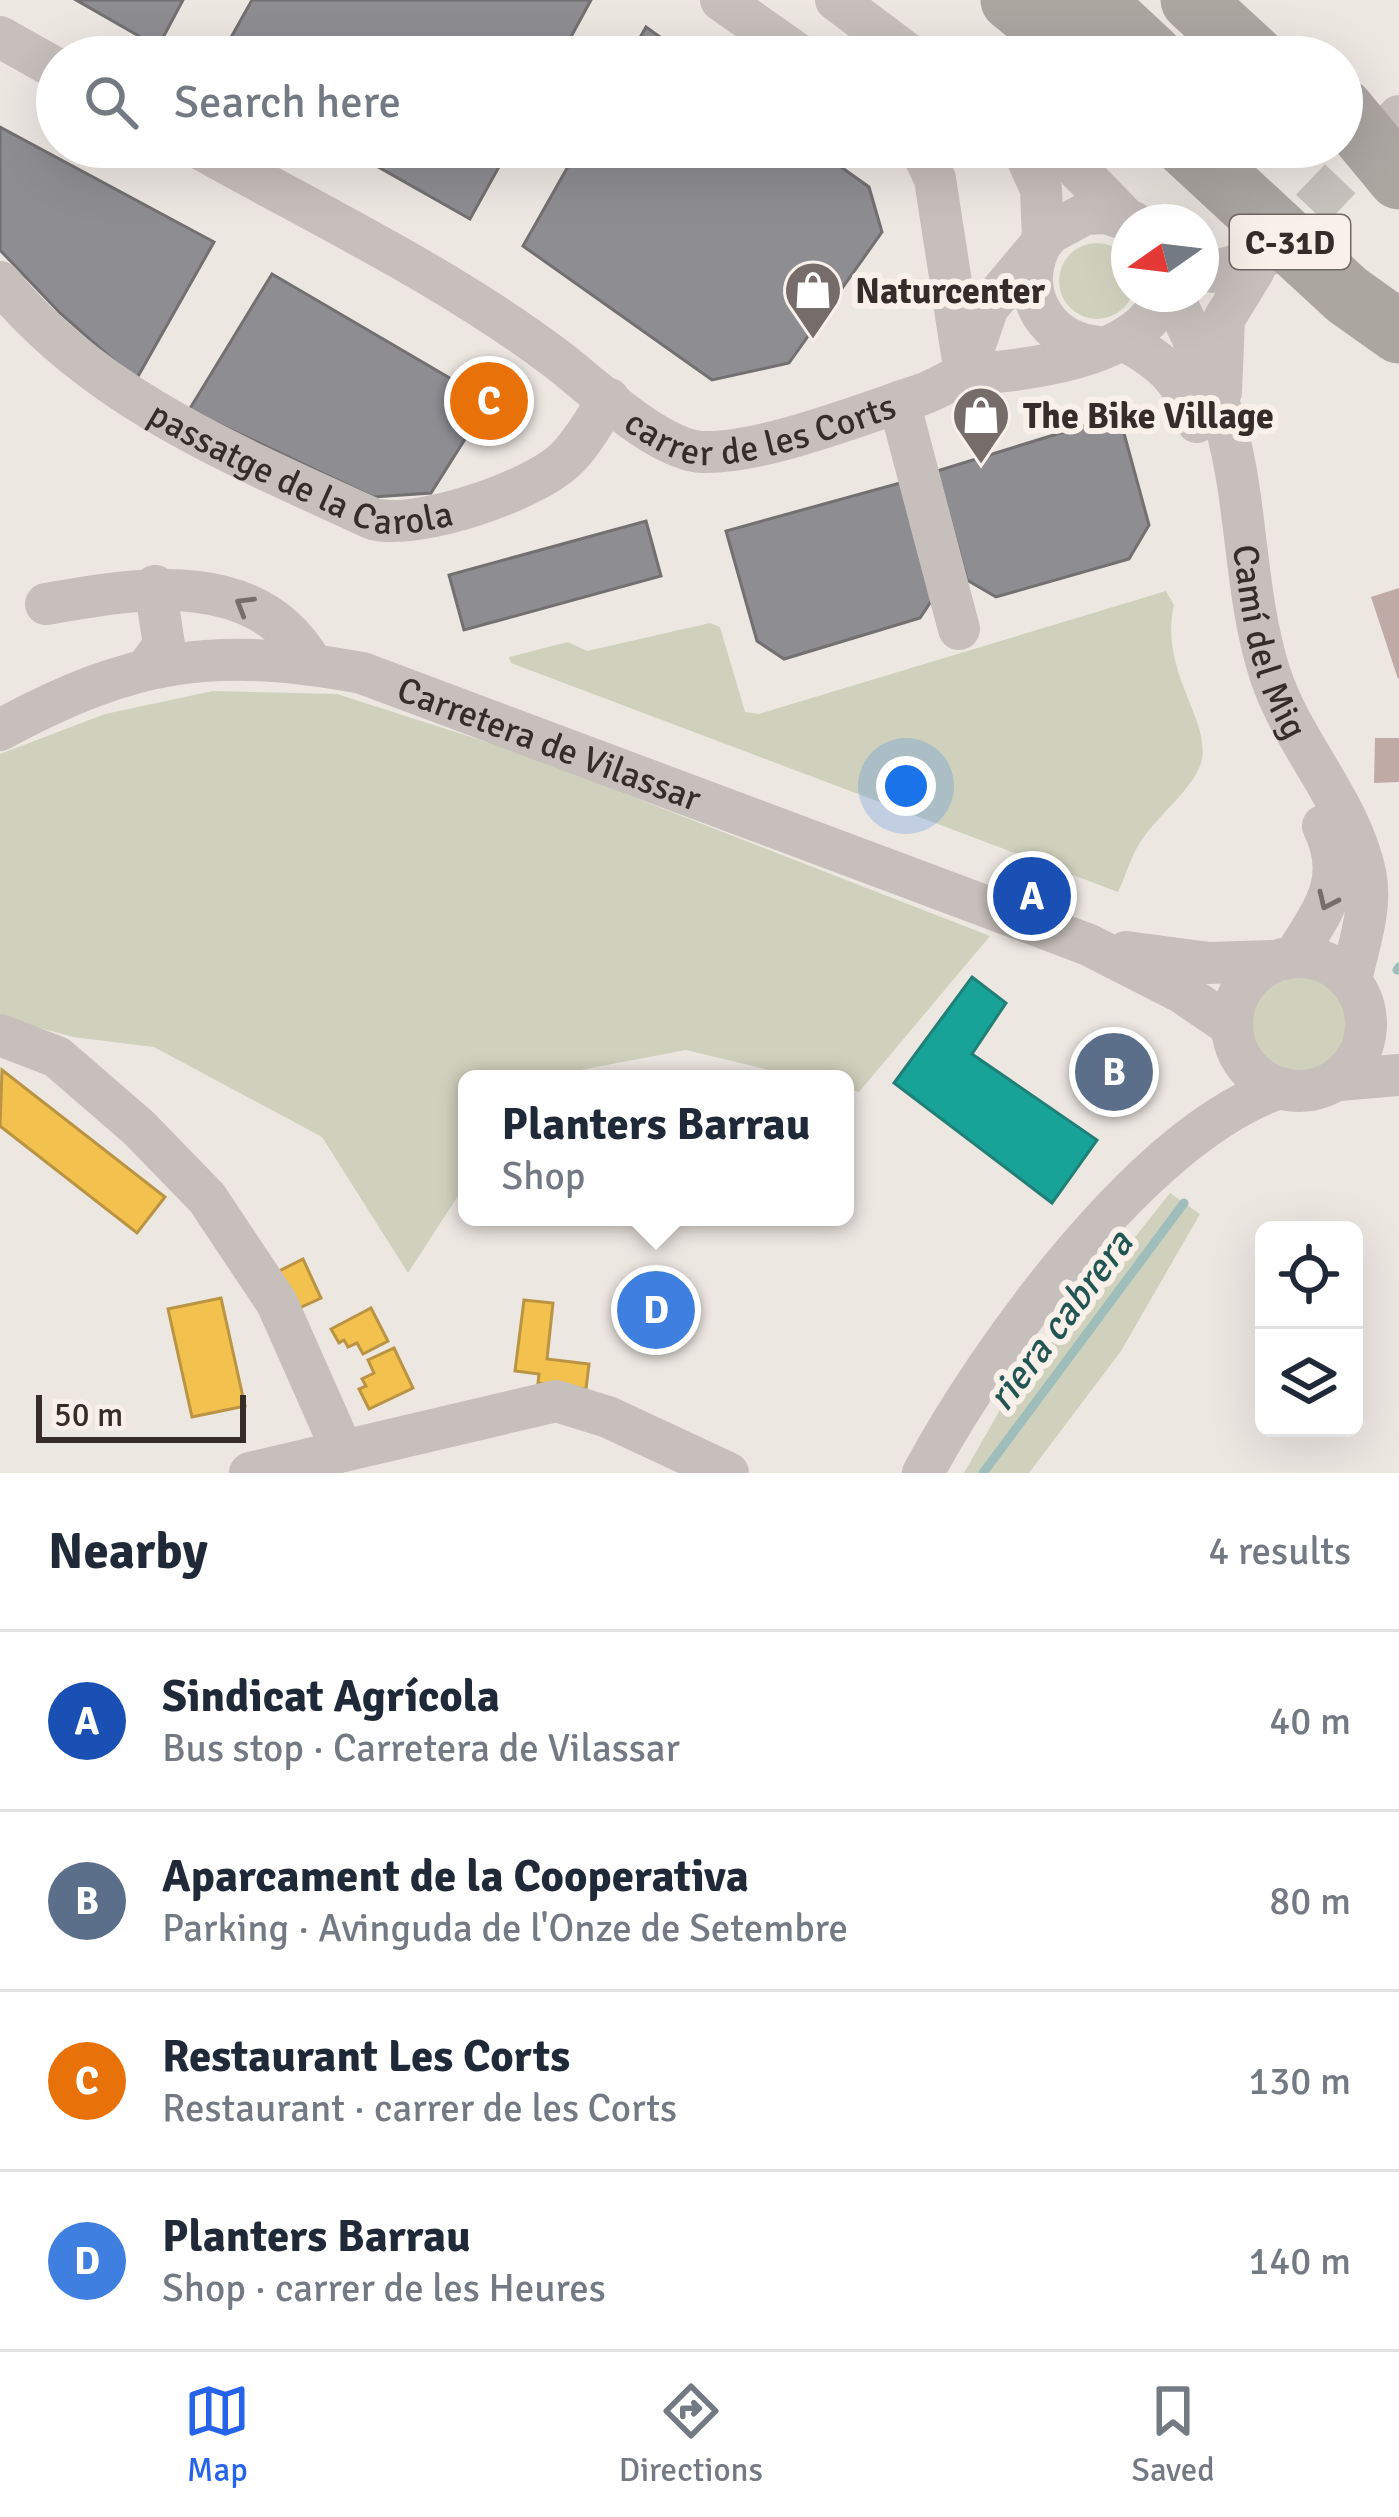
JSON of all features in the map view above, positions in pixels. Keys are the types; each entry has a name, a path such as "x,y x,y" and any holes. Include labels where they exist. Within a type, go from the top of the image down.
{"highway":[{"path":"1012,0 1057,36"},
{"path":"1093,0 1131,36"},
{"path":"1192,0 1231,36"},
{"path":"1250,0 1281,36"},
{"path":"1374,135 1399,202"},
{"name":"C-31D","path":"1210,168 1347,295 1399,332"},
{"path":"1264,168 1399,310"}],"street":[{"path":"721,0 772,36"},
{"path":"836,0 884,36"},
{"path":"876,0 922,36"},
{"path":"0,38 36,58"},
{"name":"carrer de les Corts","path":"234,168 491,312 679,447 700,453 730,450 898,402 965,374 1024,371 1112,344"},
{"path":"930,168 965,374"},
{"path":"1032,168 1041,189 1041,245"},
{"path":"1078,168 1113,204"},
{"path":"965,374 988,307 1041,245 1066,220 1085,214 1111,218"},
{"name":"Camí del Mig","path":"1041,245 1031,280 1039,310 1067,339 1112,344 1172,372 1188,393 1237,649 1268,731 1332,844 1336,880 1331,902 1283,958"},
{"path":"1219,270 1267,255 1235,292 1224,319 1220,405"},
{"path":"1219,283 1254,270"},
{"name":"passatge de la Carola","path":"0,282 61,342 173,425 373,519 397,525 435,517 539,477 563,462 609,399"},
{"path":"1112,344 1155,312"},
{"name":"Camí del Mig","path":"1173,312 1220,405 1259,640 1286,720 1332,794 1366,875 1358,995"},
{"path":"898,402 959,629"},
{"path":"46,604 155,586 225,594 296,637 312,664"},
{"path":"148,667 164,645 164,619 155,586"},
{"name":"Carretera de Vilassar","path":"0,730 42,707 148,667 208,657 312,664 405,689 1089,945"},
{"path":"1089,945 1209,963 1283,958 1327,962 1399,1048"},
{"path":"1089,945 1181,992 1232,1034 1256,1078 1276,1089"},
{"path":"1191,1133 1232,1034 1236,998 1249,977 1283,958"},
{"path":"1339,1080 1361,1051 1358,995"},
{"path":"0,1035 57,1057 139,1128 207,1198 277,1303 335,1434"},
{"path":"923,1473 1001,1348 1091,1237 1191,1133 1242,1101 1276,1089 1316,1090 1339,1080 1399,1075"},
{"path":"250,1473 556,1401 608,1417 728,1473"}],"green space":[{"path":"1097,243 1111,246 1111,312 1118,312 1097,319 1070,308 1059,281 1070,254"},
{"path":"1166,591 1174,605 1173,651 1198,726 1202,759 1193,780 1141,841 1118,892 511,663 509,657 568,642 587,651 710,623 720,627 745,712 759,714"},
{"path":"213,691 337,694 515,751 990,936 859,1092 854,1091 854,1070 769,1070 686,1050 580,1070 458,1070 458,1196 408,1273 322,1137 154,1047 73,1037 0,1017 0,754 105,714"},
{"path":"1299,973 1318,976 1334,987 1345,1003 1345,1041 1334,1057 1318,1068 1299,1071 1280,1068 1264,1057 1253,1041 1250,1022 1253,1003 1264,987 1280,976"},
{"path":"1170,1193 1200,1214 1121,1351 1029,1473 964,1473 1005,1401"}],"building: Homes":[{"path":"2,1070 165,1197 137,1233 0,1126"},
{"path":"303,1259 321,1298 295,1310 277,1272"},
{"path":"221,1298 245,1406 192,1417 168,1309"},
{"path":"524,1300 553,1303 547,1359 589,1364 586,1389 538,1383 539,1374 515,1371"},
{"path":"371,1308 388,1341 363,1354 357,1343 348,1347 344,1340 339,1343 331,1329"},
{"path":"394,1348 413,1388 369,1409 359,1389 366,1386 362,1379 374,1373 368,1360"}],"building: Public":[{"path":"972,977 1006,1003 972,1054 1097,1140 1052,1203 894,1083"}],"building: Industry":[{"path":"76,0 183,0 164,36 139,36"},
{"path":"252,0 591,0 571,36 232,36"},
{"path":"0,127 36,146 36,168 76,168 214,242 136,380 60,313 0,250"},
{"path":"380,168 498,168 470,219"},
{"path":"567,168 842,168 869,187 882,232 789,363 712,380 523,246"},
{"path":"272,274 489,401 431,493 373,497 189,410"},
{"path":"1119,415 1149,525 1129,559 996,597 967,580 937,471"},
{"path":"907,481 938,591 920,618 784,659 757,641 726,531"},
{"path":"646,521 661,576 464,630 449,575"}],"building: Other":[{"path":"1399,588 1399,678 1398,679 1371,597"},
{"path":"1375,738 1399,738 1399,782 1374,783"}],"waterway":[{"name":"riera cabrera","path":"983,1473 1184,1203"}],"tunnel":[{"path":"1363,155 1390,126"},
{"path":"1268,255 1350,168"}],"place":[{"name":"Naturcenter","path":"813,341"},
{"name":"Restaurant Les Corts","path":"489,401"},
{"name":"The Bike Village","path":"981,466"},
{"name":"Sindicat Agrícola","path":"1032,896"},
{"name":"Aparcament de la Cooperativa","path":"1114,1072"},
{"name":"Planters Barrau","path":"656,1310"}]}
